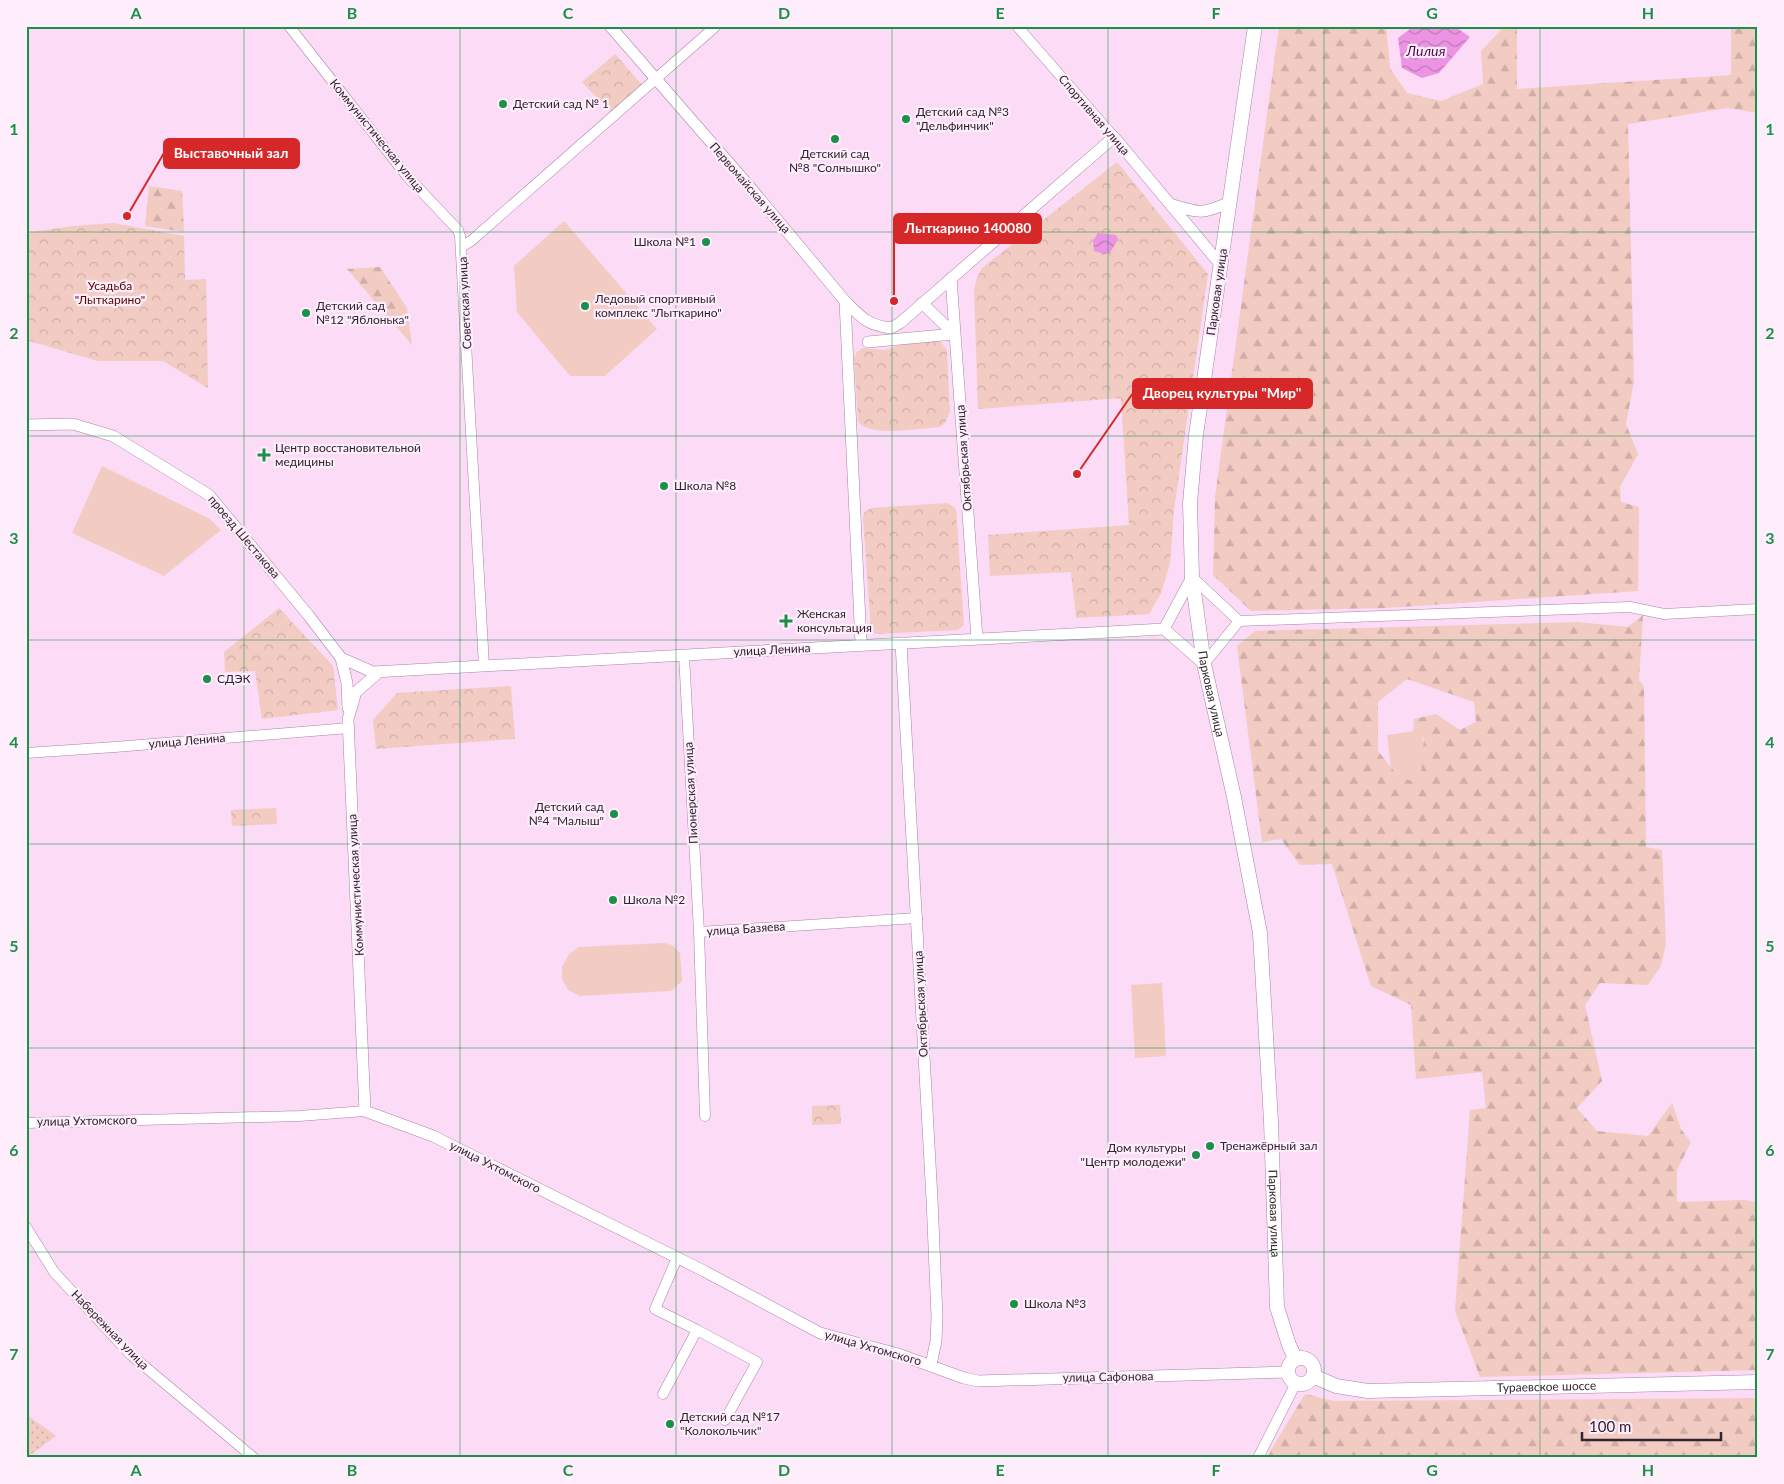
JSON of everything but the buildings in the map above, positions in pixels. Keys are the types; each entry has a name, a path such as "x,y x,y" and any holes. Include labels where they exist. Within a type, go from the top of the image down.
{"main road":[{"name":"Парковая улица","path":"1255,26 1196,435 1190,514 1192,577 1204,664 1232,788 1260,933 1271,1120 1277,1307 1289,1346 1295,1358"},
{"path":"1303,1357 1310,1361 1314,1368 1313,1376 1307,1382 1292,1377 1289,1365 1295,1358 1303,1357"},
{"name":"Тураевское шоссе","path":"1313,1376 1336,1386 1368,1391 1758,1382"}],"street":[{"name":"Коммунистическая улица","path":"289,26 408,176 458,230 461,247"},
{"name":"Первомайская улица","path":"610,26 749,186 845,302 874,326 895,326"},
{"name":"Советская улица","path":"484,666 461,247 471,242 716,26"},
{"name":"Спортивная улица","path":"1017,26 1220,264"},
{"path":"848,353 895,326 1114,138"},
{"path":"1170,204 1197,213 1213,210 1230,202"},
{"name":"Октябрьская улица","path":"951,278 977,638"},
{"path":"845,302 861,644"},
{"path":"922,303 954,334"},
{"path":"868,342 954,334"},
{"name":"проезд Шестакова","path":"26,425 73,424 113,436 209,494 341,658 373,672 380,672"},
{"path":"1239,621 1204,664 1164,629 1192,577 1239,621 1630,607 1664,614 1758,609"},
{"name":"улица Ленина","path":"380,672 861,644 1164,629"},
{"name":"Октябрьская улица","path":"901,642 937,1317 936,1341 931,1366"},
{"name":"Пионерская улица","path":"684,655 699,932"},
{"path":"341,658 347,683 348,724"},
{"name":"Коммунистическая улица","path":"365,1111 348,724 356,692 380,672"},
{"name":"улица Ленина","path":"26,753 115,748 348,724"},
{"name":"улица Базяева","path":"704,1116 699,932 917,918"},
{"name":"улица Ухтомского","path":"26,1123 299,1116 365,1111 433,1136 677,1258 820,1333 898,1354 931,1366"},
{"name":"Набережная улица","path":"26,1227 54,1272 131,1355 254,1458"},
{"path":"677,1258 655,1309 757,1362 725,1420"},
{"path":"663,1394 698,1330"},
{"name":"улица Сафонова","path":"931,1366 978,1381 1292,1377"},
{"path":"1258,1458 1292,1377"}],"green space":[{"path":"1279,26 1386,26 1390,68 1407,93 1441,101 1483,84 1481,51 1501,30 1501,26 1517,26 1517,89 1731,75 1731,26 1758,26 1758,113 1728,108 1628,124 1634,381 1626,424 1638,454 1620,487 1621,502 1639,507 1638,591 1386,608 1251,611 1213,575 1215,497"},
{"path":"615,54 642,85 611,113 582,82"},
{"path":"1117,162 1208,274 1174,510 1170,563 1161,593 1149,614 1076,618 1071,572 990,576 988,535 1129,525 1121,398 978,409 974,290 982,268"},
{"path":"149,186 182,191 184,232 145,226"},
{"path":"564,221 657,329 605,376 570,376 517,312 514,266"},
{"name":"Усадьба \"Лыткарино\"","path":"113,223 184,236 185,280 206,279 208,388 163,361 98,361 26,340 26,233 73,226"},
{"path":"380,267 407,308 412,345 347,269"},
{"path":"924,337 938,340 947,351 950,412 945,423 940,427 896,431 883,431 863,426 858,421 854,358 857,352 863,348 885,350"},
{"path":"102,466 210,519 221,530 164,576 72,533"},
{"path":"948,503 956,509 964,625 958,630 876,634 871,631 864,513 871,508"},
{"path":"279,608 333,666 338,710 262,719 255,671 225,672 224,652"},
{"path":"1643,615 1639,680 1644,686 1646,847 1662,850 1666,944 1661,966 1648,985 1600,983 1585,1005 1602,1081 1577,1108 1597,1131 1648,1136 1672,1103 1681,1129 1691,1142 1677,1170 1677,1202 1745,1200 1758,1203 1758,1370 1480,1377 1455,1311 1470,1110 1486,1108 1482,1072 1416,1079 1411,1005 1371,986 1332,864 1300,865 1281,839 1262,842 1237,646 1255,631 1577,622 1628,627","holes":["1407,679 1474,702 1476,722 1460,730 1436,714 1414,719 1413,731 1424,738 1421,776 1414,782 1397,775 1378,751 1378,702"]},
{"path":"511,686 515,739 376,749 373,720 397,693"},
{"path":"1422,730 1429,788 1394,793 1387,735"},
{"path":"276,808 277,824 232,826 231,810"},
{"path":"664,943 672,945 680,953 682,981 671,991 580,996 568,990 562,979 562,967 569,954 579,947"},
{"path":"1162,983 1166,1056 1135,1058 1131,985"},
{"path":"840,1105 841,1124 812,1125 812,1106"},
{"path":"1305,1394 1334,1401 1758,1398 1758,1458 1266,1458"},
{"path":"26,1414 56,1436 29,1456 29,1458 26,1458"}],"water":[{"name":"Лилия","path":"1414,26 1454,26 1470,37 1439,73 1422,78 1402,68 1398,38"},
{"path":"1098,233 1116,235 1118,239 1110,253 1104,254 1094,251 1093,241"}],"place":[{"name":"Детский сад № 1","path":"503,104"},
{"name":"Детский сад №3 \"Дельфинчик\"","path":"906,119"},
{"name":"Детский сад №8 \"Солнышко\"","path":"835,139"},
{"name":"Выставочный зал","path":"127,216"},
{"name":"Школа №1","path":"706,242"},
{"name":"Лыткарино 140080","path":"894,301"},
{"name":"Ледовый спортивный комплекс \"Лыткарино\"","path":"585,306"},
{"name":"Детский сад №12 \"Яблонька\"","path":"306,313"},
{"name":"Центр восстановительной медицины","path":"264,455"},
{"name":"Дворец культуры \"Мир\"","path":"1077,474"},
{"name":"Школа №8","path":"664,486"},
{"name":"Женская консультация","path":"786,621"},
{"name":"СДЭК","path":"207,679"},
{"name":"Детский сад №4 \"Малыш\"","path":"614,814"},
{"name":"Школа №2","path":"613,900"},
{"name":"Тренажёрный зал","path":"1210,1146"},
{"name":"Дом культуры \"Центр молодежи\"","path":"1196,1155"},
{"name":"Школа №3","path":"1014,1304"},
{"name":"Детский сад №17 \"Колокольчик\"","path":"670,1424"}]}
